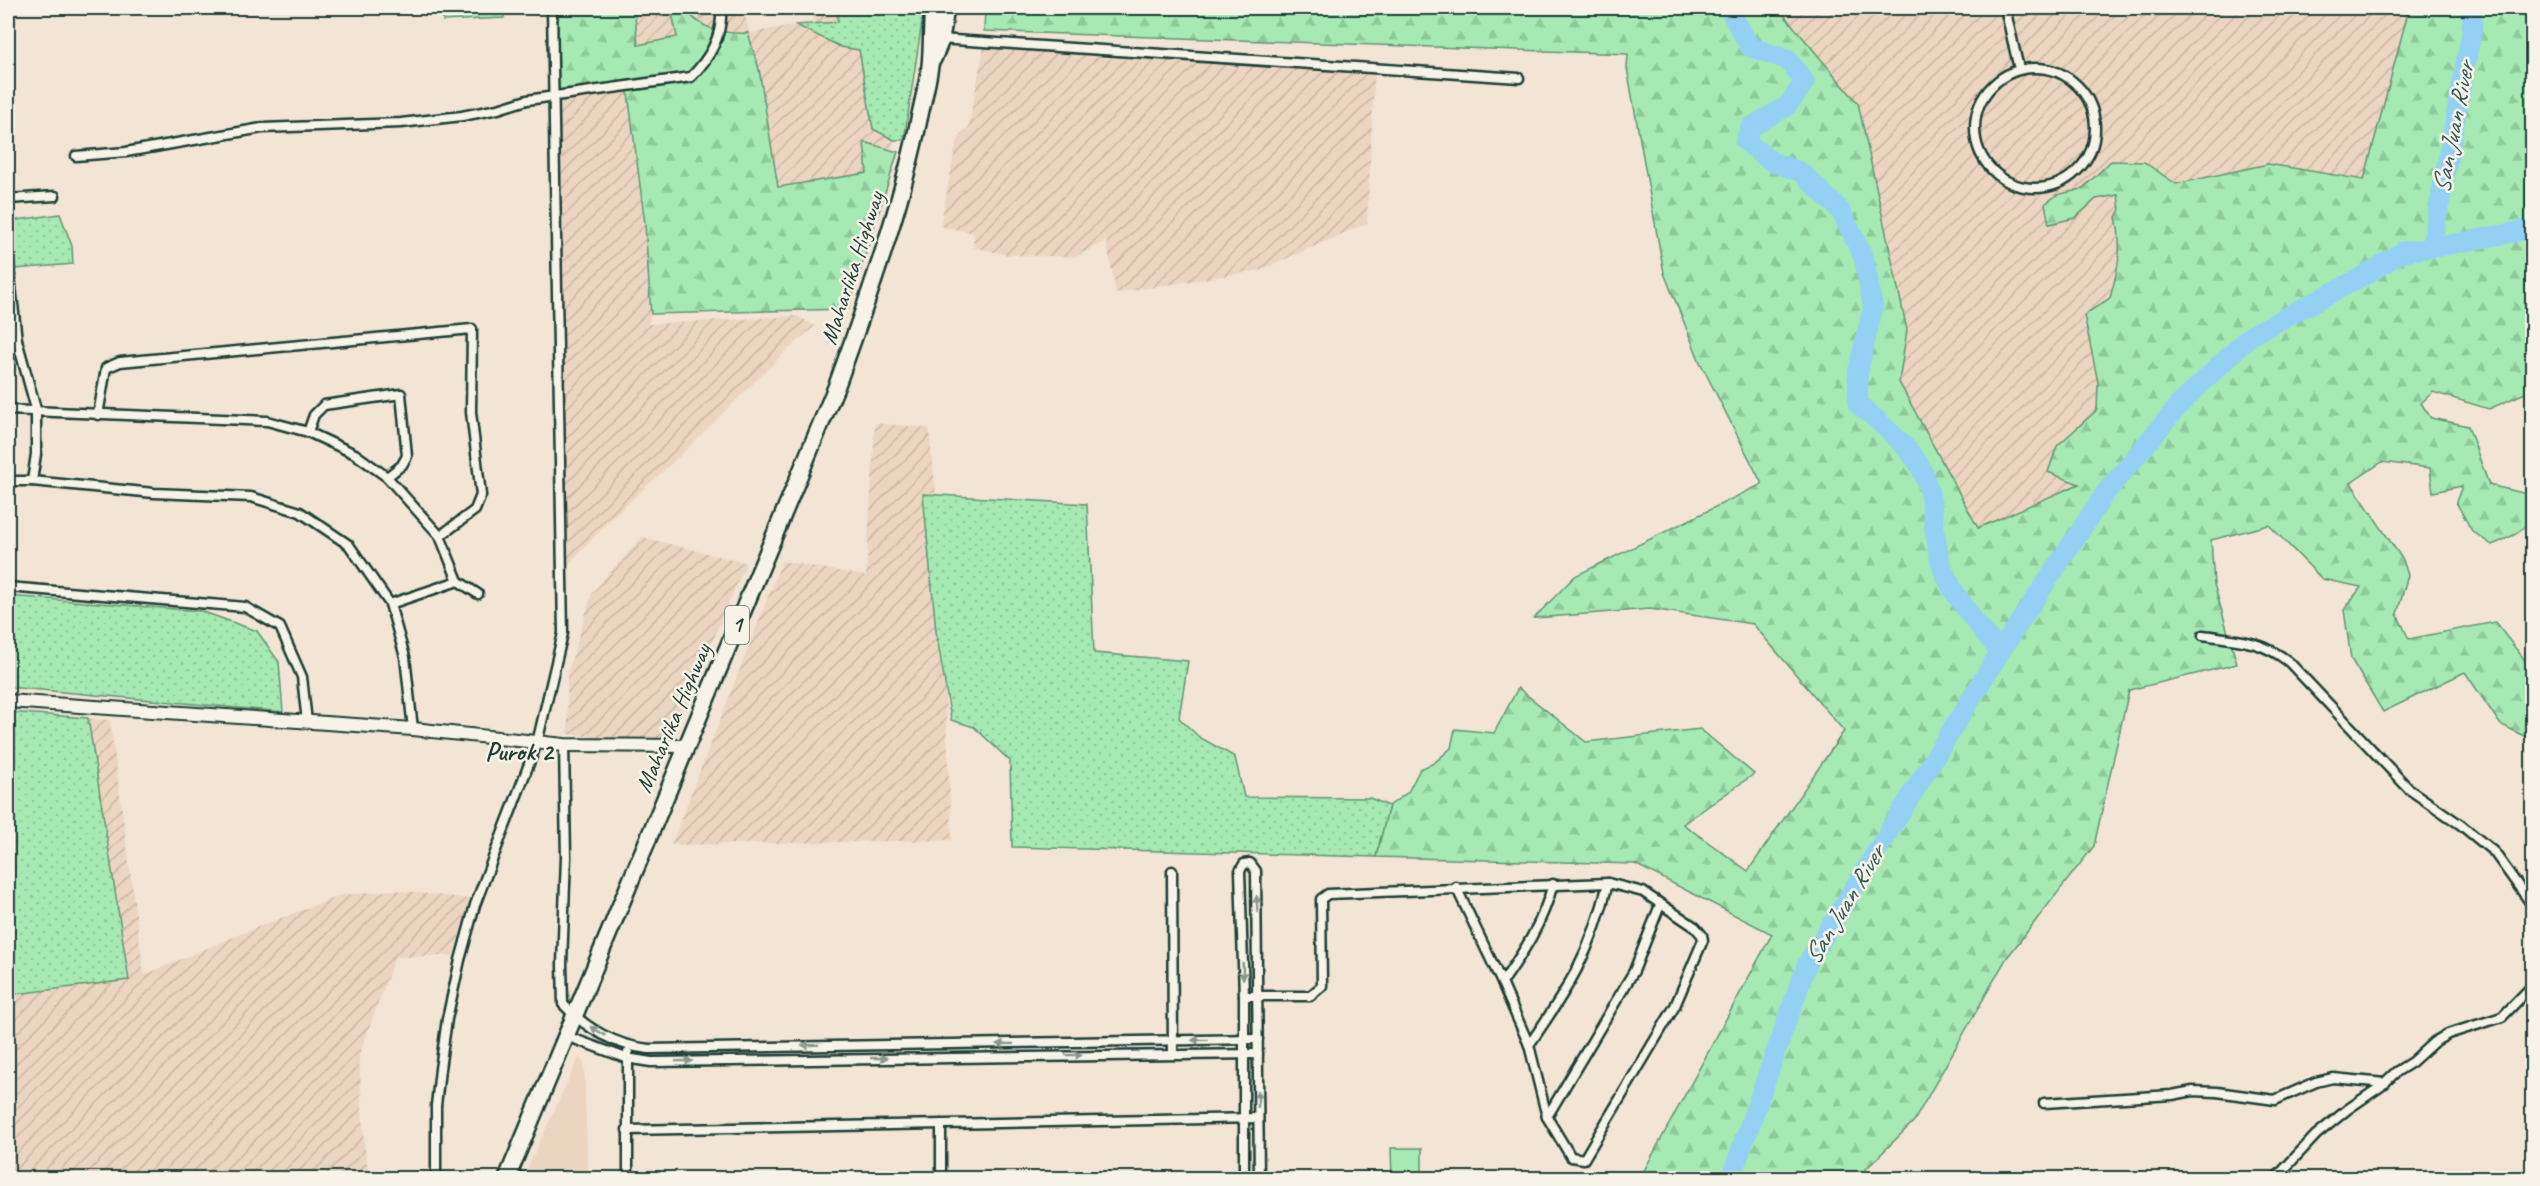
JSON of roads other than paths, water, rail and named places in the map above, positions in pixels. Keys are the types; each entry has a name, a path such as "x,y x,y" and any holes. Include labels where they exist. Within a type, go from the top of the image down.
{"highway":[{"name":"Maharlika Highway","path":"933,8 936,39"},
{"name":"Maharlika Highway","path":"513,1177 574,1016 837,385 864,311 908,170 930,64 946,8"}],"street":[{"path":"436,1179 437,1096 447,1019 460,960 476,905 537,743 563,633 552,8"},
{"path":"76,156 126,152 262,128 401,123 462,116 498,109 527,100 691,77 708,61 722,21 721,8"},
{"path":"2004,8 2019,69"},
{"path":"936,39 1519,78"},
{"path":"2044,67 2068,76 2086,94 2096,118 2095,144 2082,168 2059,184 2032,189 2011,184 1992,172 1980,154 1974,133 1976,111 1992,84 2019,69 2044,67"},
{"path":"8,199 55,196"},
{"path":"8,259 17,340 36,409 36,454 32,481"},
{"path":"98,415 106,368 120,362 472,330 471,412 481,495 476,510 440,536"},
{"path":"8,340 17,340"},
{"path":"308,432 314,415 324,405 401,394 407,456 402,465 387,477"},
{"path":"8,410 36,409 98,415 267,421 308,432 355,454 387,477 440,536 458,581 478,594"},
{"path":"8,482 32,481 154,493 251,497 300,512 349,545 390,604 405,657 413,729"},
{"path":"390,604 458,581"},
{"path":"8,587 245,607 280,627 302,677 307,722"},
{"path":"2203,635 2258,643 2274,650 2289,662 2410,790 2461,825 2494,852 2532,905"},
{"path":"8,701 413,729 564,745 685,746"},
{"path":"564,745 566,857 562,964 563,1004 574,1016 603,1035 630,1047 649,1049 1258,1039"},
{"path":"1244,1179 1244,996 1240,871 1244,864 1250,863 1256,871 1259,1179"},
{"path":"1172,871 1173,1053"},
{"path":"1529,1046 1582,963 1600,917 1608,883"},
{"path":"1244,996 1310,996 1322,986 1321,899 1328,894 1456,887 1608,883 1643,892 1695,927 1703,940 1675,1006 1584,1159 1570,1157 1547,1117 1529,1046 1456,887"},
{"path":"1502,983 1529,944 1546,911 1553,884"},
{"path":"1547,1117 1634,971 1660,905"},
{"path":"2276,1179 2316,1135 2385,1083 2396,1072 2448,1034 2502,1017 2532,986"},
{"path":"566,1036 626,1058 651,1062 1173,1053 1258,1054"},
{"path":"628,1179 626,1058 630,1047"},
{"path":"2044,1103 2172,1095 2193,1091 2275,1100 2316,1082 2333,1078 2385,1083"},
{"path":"627,1130 1258,1119"},
{"path":"941,1124 941,1179"}],"waterway":[{"path":"1735,8 1733,16 1750,47 1788,60 1805,82 1787,106 1751,127 1745,141 1772,162 1801,172 1840,210 1864,258 1873,307 1858,372 1858,404 1901,442 1920,466 1931,500 1937,548 1944,572 1957,597 2000,652"},
{"name":"San Juan River","path":"2431,248 2472,30 2472,8"},
{"path":"1731,1178 1807,964 2000,652 2106,492 2180,404 2250,336 2367,274 2404,251 2532,229"}],"district":[{"name":"Purok 2","path":"519,751"}]}
